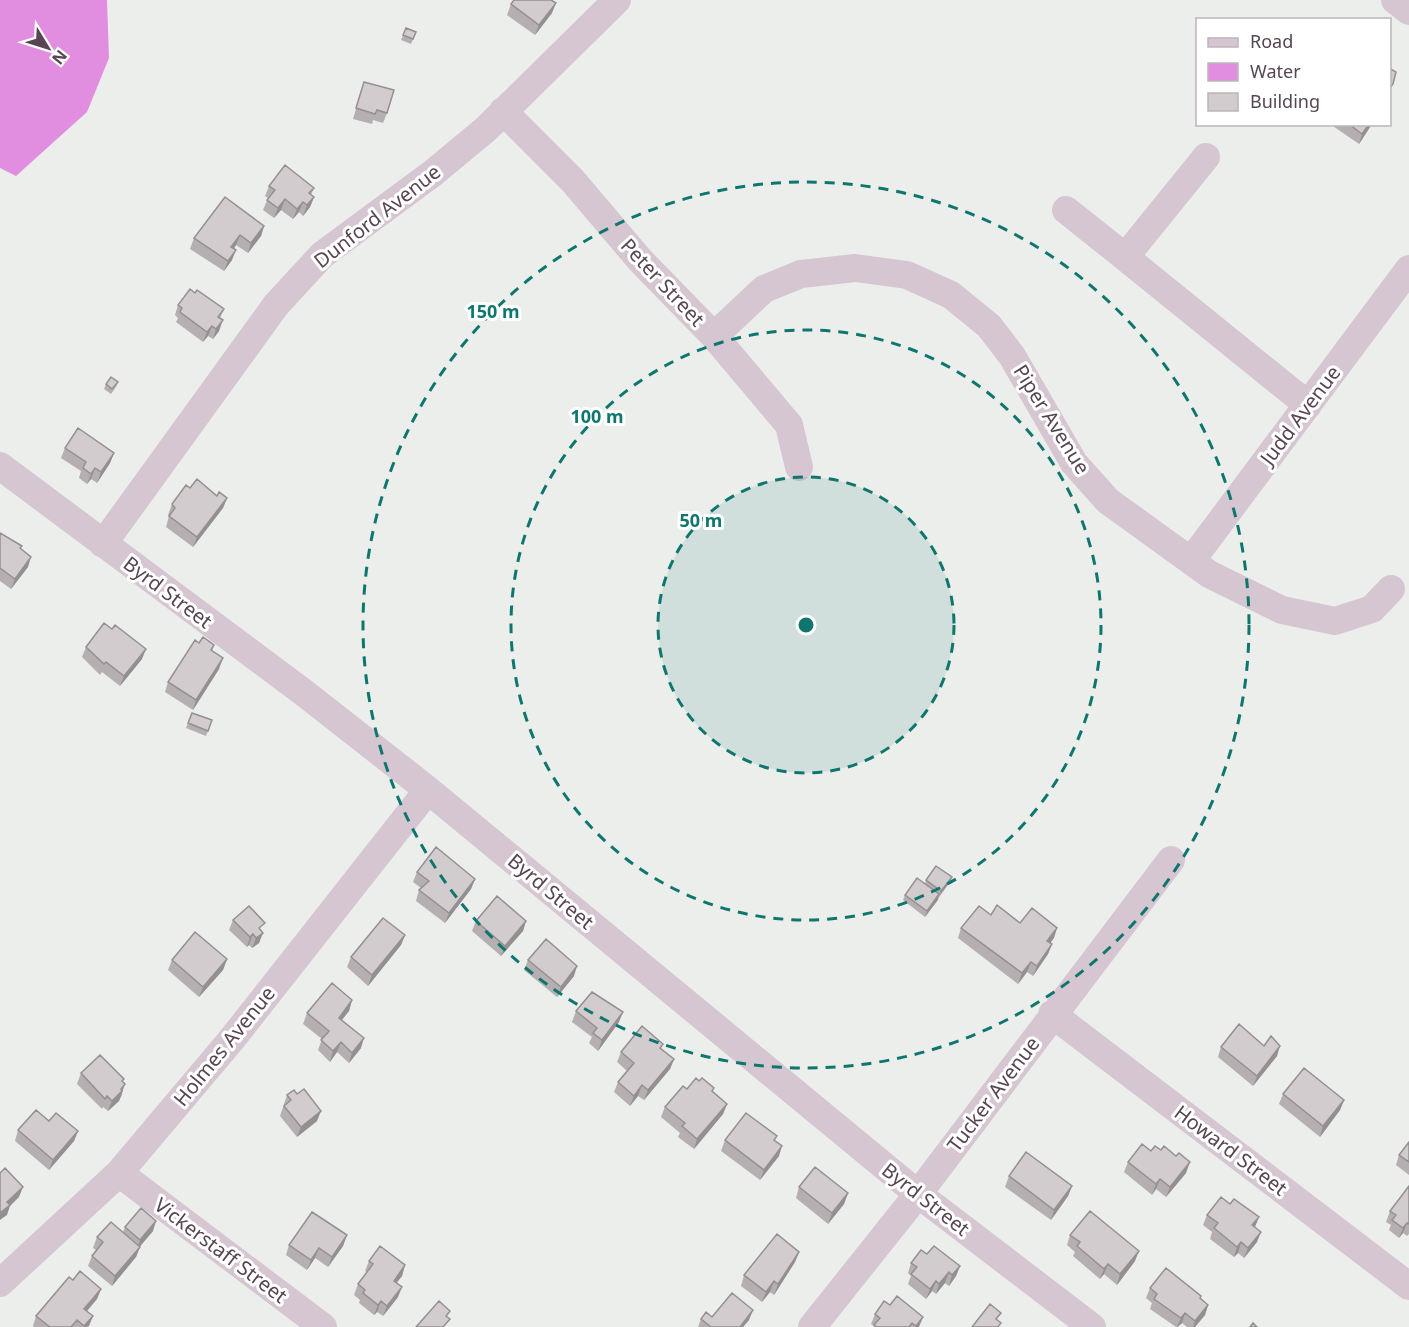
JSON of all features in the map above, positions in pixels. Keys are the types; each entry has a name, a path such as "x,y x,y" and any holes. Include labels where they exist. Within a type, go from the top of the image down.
{"street":[{"path":"1395,0 1409,11"},
{"name":"Dunford Avenue","path":"103,544 276,305 322,255 376,212 433,173 503,111 607,3"},
{"name":"Peter Street","path":"503,111 573,181 640,260 714,336 789,425 799,467"},
{"path":"1125,257 1206,157"},
{"path":"1066,210 1308,405"},
{"name":"Piper Avenue","path":"714,336 764,290 801,274 855,267 907,275 951,295 990,326 1012,356 1074,463 1108,501 1209,574 1282,610 1335,621 1372,609 1391,590"},
{"name":"Judd Avenue","path":"1191,561 1308,405 1405,283"},
{"name":"Byrd Street","path":"0,466 303,692 428,790 918,1194 1092,1327"},
{"name":"Holmes Avenue","path":"0,1283 119,1173 232,1039 428,790"},
{"name":"Tucker Avenue","path":"812,1327 918,1194 1052,1014 1171,860"},
{"name":"Howard Street","path":"1052,1014 1409,1286"},
{"name":"Vickerstaff Street","path":"119,1173 323,1327"}],"water":[{"path":"0,0 107,0 109,58 87,112 16,176 0,168"}],"building":[{"path":"514,0 551,0 556,3 539,25 511,4"},
{"path":"406,28 416,32 413,39 403,35"},
{"path":"1391,69 1396,72 1391,86"},
{"path":"364,82 394,90 387,113 377,110 375,114 356,108"},
{"path":"1352,126 1368,126 1362,134"},
{"path":"285,165 314,188 309,193 314,197 307,205 303,202 297,209 285,199 278,208 267,200 275,190 269,186"},
{"path":"225,197 264,226 251,243 240,235 231,247 236,250 228,261 194,238"},
{"path":"190,289 195,293 197,290 224,309 218,317 223,320 216,329 212,326 207,332 180,312 182,308 178,305"},
{"path":"111,377 118,382 112,389 106,384"},
{"path":"78,428 114,453 101,472 95,468 91,474 83,468 86,462 65,448"},
{"path":"197,479 217,496 219,492 227,498 197,537 169,516 175,508 172,504 186,485 190,488"},
{"path":"0,533 22,546 20,548 31,557 15,579 0,568"},
{"path":"104,623 112,629 115,625 146,649 124,676 106,662 104,664 86,647"},
{"path":"203,637 214,645 211,650 223,658 196,700 168,682 195,640 199,643"},
{"path":"192,713 212,720 208,731 188,723"},
{"path":"436,847 475,879 449,913 419,890 429,881 417,872"},
{"path":"936,866 952,877 941,891 926,880"},
{"path":"917,878 939,894 927,911 905,895"},
{"path":"497,896 526,921 505,946 476,921"},
{"path":"997,905 1020,923 1032,908 1057,928 1047,941 1052,944 1037,966 1031,962 1022,973 961,928 979,906 991,915"},
{"path":"249,906 265,923 259,928 263,933 256,938 253,934 250,937 233,920"},
{"path":"383,918 405,935 372,975 351,957"},
{"path":"195,932 227,959 203,987 172,960"},
{"path":"546,939 577,966 561,987 528,960"},
{"path":"332,983 352,1000 339,1018 364,1038 352,1053 341,1042 333,1051 321,1040 329,1031 307,1013"},
{"path":"592,992 623,1012 602,1040 593,1033 597,1028 576,1011"},
{"path":"1239,1024 1264,1046 1271,1036 1280,1046 1257,1076 1221,1047"},
{"path":"642,1026 663,1044 660,1048 674,1059 648,1090 642,1085 634,1096 618,1082 634,1063 621,1052"},
{"path":"100,1055 124,1079 122,1081 125,1084 122,1091 112,1101 107,1096 105,1099 81,1073"},
{"path":"1304,1068 1344,1100 1323,1126 1283,1094"},
{"path":"696,1078 699,1081 702,1078 714,1088 712,1091 727,1104 697,1139 682,1126 685,1123 665,1107 683,1086 687,1089"},
{"path":"304,1089 321,1111 301,1127 284,1106 291,1100 287,1095 294,1090 297,1094"},
{"path":"36,1110 49,1121 56,1113 78,1131 53,1160 18,1130"},
{"path":"746,1113 777,1136 774,1140 782,1146 764,1170 725,1140"},
{"path":"1409,1142 1409,1162 1399,1155"},
{"path":"1142,1144 1151,1151 1155,1146 1161,1150 1164,1146 1176,1156 1179,1153 1190,1162 1170,1187 1160,1179 1156,1184 1128,1162"},
{"path":"1026,1152 1072,1186 1054,1210 1009,1176"},
{"path":"815,1167 848,1193 832,1213 799,1187"},
{"path":"5,1168 23,1187 7,1202 10,1205 0,1213 0,1173"},
{"path":"1409,1186 1409,1224 1407,1223 1403,1228 1392,1220 1396,1215 1390,1211"},
{"path":"1221,1197 1230,1204 1234,1199 1259,1217 1252,1225 1261,1232 1248,1248 1241,1242 1237,1247 1214,1228 1218,1223 1207,1215"},
{"path":"141,1208 156,1221 140,1240 125,1227"},
{"path":"1090,1211 1139,1251 1120,1274 1108,1264 1104,1269 1077,1246 1080,1242 1070,1235"},
{"path":"312,1212 347,1235 332,1257 319,1248 311,1260 289,1245"},
{"path":"111,1222 140,1247 115,1276 92,1256 103,1242 97,1237"},
{"path":"777,1234 799,1252 778,1284 774,1281 766,1292 744,1275"},
{"path":"380,1246 405,1265 394,1281 402,1287 387,1306 381,1301 378,1305 363,1293 365,1290 358,1284 373,1264 369,1261"},
{"path":"934,1246 960,1266 952,1275 949,1272 939,1284 936,1281 930,1289 911,1274 917,1267 911,1263 921,1250 927,1254"},
{"path":"1166,1268 1201,1296 1200,1298 1208,1305 1195,1321 1185,1313 1181,1318 1154,1299 1157,1294 1150,1288"},
{"path":"80,1271 101,1289 84,1309 93,1316 84,1326 77,1320 71,1327 50,1327 36,1316 69,1277 73,1280"},
{"path":"732,1293 753,1310 740,1327 711,1327 701,1319 706,1312 712,1317"},
{"path":"897,1296 923,1317 916,1326 912,1323 909,1327 877,1327 874,1325 880,1318 875,1314 884,1301 890,1305"},
{"path":"439,1301 450,1311 446,1316 450,1319 443,1327 416,1327"},
{"path":"990,1304 1001,1313 996,1319 1001,1323 998,1327 972,1327"}]}
